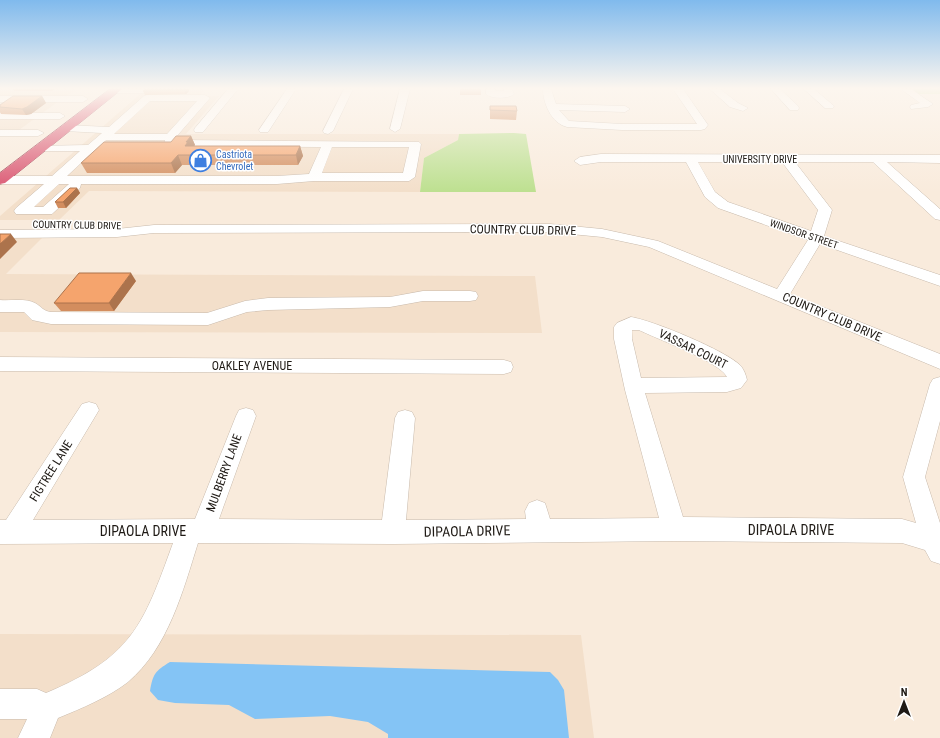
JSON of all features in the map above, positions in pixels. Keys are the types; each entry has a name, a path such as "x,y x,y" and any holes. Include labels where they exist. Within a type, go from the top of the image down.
{"highway":[{"path":"19,147 38,133 60,123"},
{"path":"0,180 40,148 62,123"},
{"path":"0,180 20,155 36,143 40,135 38,133"}],"street":[{"path":"0,129 14,129 21,123"},
{"path":"0,180 276,180 314,177 409,177 415,144 171,140 108,133 69,123"},
{"path":"80,180 47,211 21,211 119,123"},
{"path":"40,148 167,148 171,140 184,123"},
{"path":"199,130 204,123"},
{"path":"264,130 268,123"},
{"path":"328,131 332,123"},
{"path":"395,129 396,123"},
{"path":"567,123 573,125 701,127 703,125 702,123"},
{"path":"0,133 38,133"},
{"path":"314,177 328,143"},
{"name":"UNIVERSITY DRIVE","path":"580,161 601,158 940,159"},
{"name":"WINDSOR STREET","path":"690,159 710,194 723,205 816,239 940,281"},
{"path":"780,296 816,239 826,210 786,159"},
{"path":"876,159 940,216"},
{"name":"COUNTRY CLUB DRIVE","path":"0,224 23,229 61,229 117,233 154,229 550,228 602,233 653,244 940,362"},
{"name":"COUNTRY CLUB DRIVE","path":"0,234 23,229"},
{"path":"0,306 29,307 38,316 51,318 208,319 245,307 268,304 390,302 423,296 470,296"},
{"name":"VASSAR COURT","path":"634,386 727,385 734,383 737,380 737,376 734,371 722,362 643,325 631,323 623,327 622,336 634,386 674,529"},
{"name":"OAKLEY AVENUE","path":"0,364 504,367"},
{"path":"936,546 914,476 940,384"},
{"name":"FIGTREE LANE","path":"6,532 89,410"},
{"name":"MULBERRY LANE","path":"44,709 93,688 124,666 135,656 146,640 156,621 246,416"},
{"path":"393,532 405,418"},
{"name":"DIPAOLA DRIVE","path":"6,532 393,532 539,520 674,529 902,531 936,546"},
{"path":"0,704 37,704 44,709 42,721 34,738"}],"shaded area":[{"path":"0,123 28,123 19,130 0,130"},
{"name":"Castriota Chevrolet","path":"106,123 195,123 186,134 459,134 458,140 424,158 420,192 89,191 59,220 0,220 0,216"},
{"path":"0,238 42,238 6,274 535,276 542,333 0,332"},
{"path":"0,634 581,635 594,738 0,738"}],"green space":[{"path":"459,134 526,134 536,192 420,192 424,158 458,140"}],"water":[{"path":"170,662 550,672 558,680 564,690 569,738 388,738 388,734 368,722 330,716 255,719 229,705 175,703 158,700 150,691 152,681 158,671"}],"building":[{"path":"176,136 191,136 186,142 188,142 185,146 300,146 296,155 178,155 171,163 81,163 104,142 171,142"},
{"path":"70,188 77,188 63,202 55,202"},
{"path":"0,234 11,234 0,244"},
{"path":"79,273 131,273 109,303 54,303"}],"place":[{"name":"Castriota Chevrolet","path":"200,160"}]}
